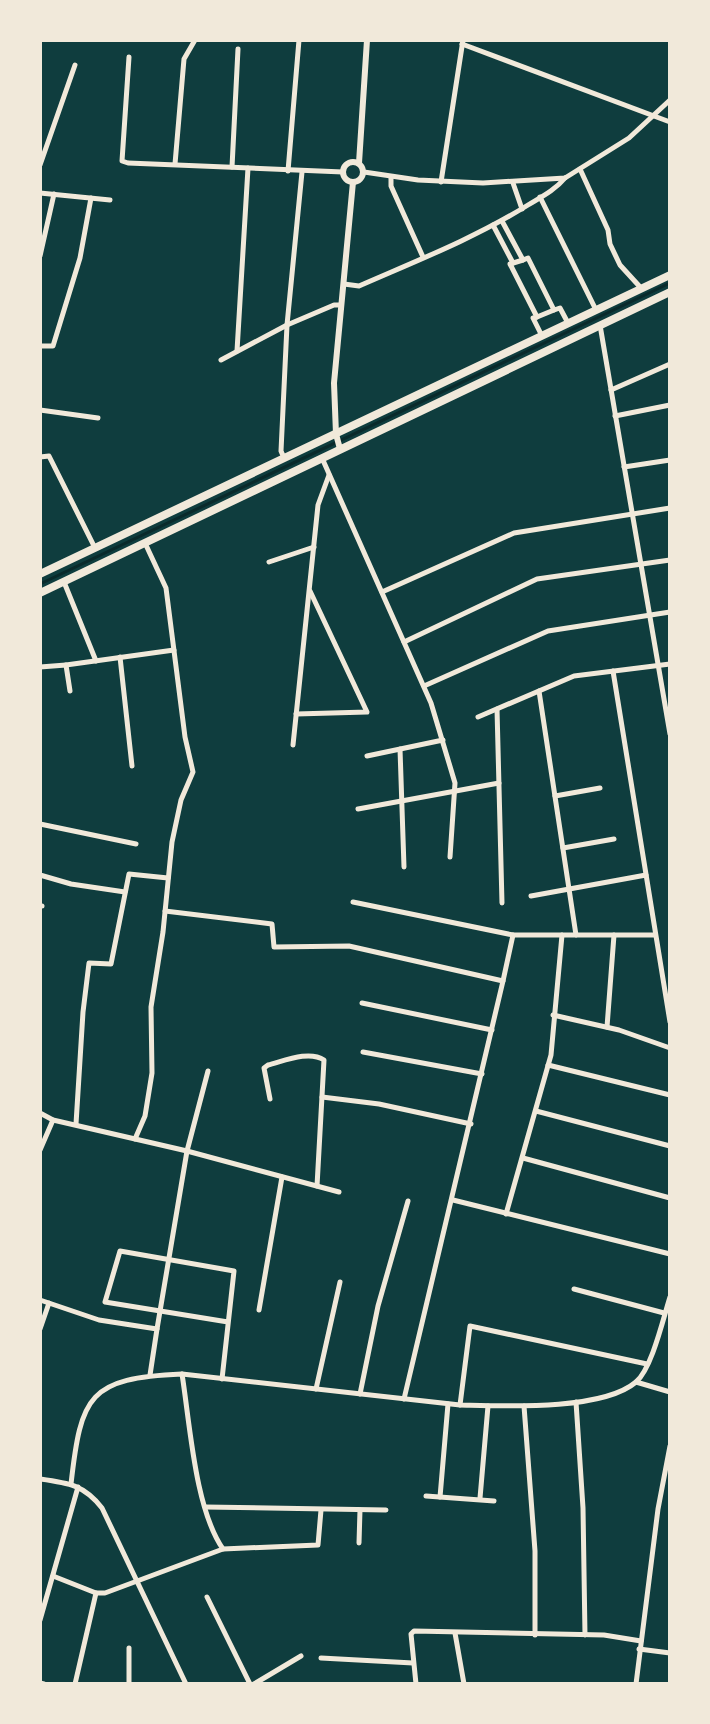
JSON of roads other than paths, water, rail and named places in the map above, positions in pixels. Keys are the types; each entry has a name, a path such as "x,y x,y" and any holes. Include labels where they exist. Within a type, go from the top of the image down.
{"main road":[{"path":"41,573 284,458 336,436 669,275"},
{"path":"40,593 669,291"}],"street":[{"path":"175,164 184,59 195,40"},
{"path":"288,171 299,40"},
{"path":"343,172 348,181 353,182 362,177 363,172 359,163 367,40"},
{"path":"441,182 463,42 669,122"},
{"path":"232,167 238,49"},
{"path":"129,57 122,161 302,172 343,172"},
{"path":"40,165 75,64"},
{"path":"344,284 359,286 502,221 629,138 669,100"},
{"path":"343,172 348,163 359,163"},
{"path":"237,351 248,168"},
{"path":"580,169 608,230 610,244 620,265 641,288"},
{"path":"284,458 281,451 287,325 302,172"},
{"path":"363,172 391,178 441,182 513,183 565,178"},
{"path":"391,178 391,186 423,257"},
{"path":"339,448 336,436 334,383 353,182"},
{"path":"513,183 522,209"},
{"path":"40,193 110,200"},
{"path":"40,256 54,194"},
{"path":"540,197 596,310"},
{"path":"40,346 53,346 80,258 91,198"},
{"path":"502,221 523,260"},
{"path":"493,225 513,263"},
{"path":"537,317 510,264 528,258 554,310"},
{"path":"221,360 287,325 334,305 340,305"},
{"path":"542,336 533,318 560,308 568,323"},
{"path":"600,325 669,734"},
{"path":"611,390 669,364"},
{"path":"615,416 669,405"},
{"path":"40,411 98,418"},
{"path":"40,457 49,456 95,548"},
{"path":"322,458 424,686 442,740 455,783 450,857"},
{"path":"624,467 669,460"},
{"path":"293,745 318,505 329,475"},
{"path":"382,592 514,533 669,508"},
{"path":"135,1139 145,1116 152,1073 152,1007 172,842 181,800 193,772 185,737 166,588 145,543"},
{"path":"269,562 314,547"},
{"path":"404,642 537,579 669,560"},
{"path":"64,582 96,661"},
{"path":"296,714 367,712 309,590"},
{"path":"424,686 548,631 669,612"},
{"path":"40,667 174,650"},
{"path":"120,657 132,766"},
{"path":"478,717 574,676 669,663"},
{"path":"66,665 70,691"},
{"path":"613,671 669,1022"},
{"path":"539,691 576,935"},
{"path":"497,709 502,903"},
{"path":"367,756 442,740"},
{"path":"400,749 404,867"},
{"path":"358,809 499,783"},
{"path":"555,796 600,789"},
{"path":"40,824 136,844"},
{"path":"563,848 614,839"},
{"path":"76,1124 83,1012 89,963 111,964 129,874 168,878"},
{"path":"40,875 71,884 125,892"},
{"path":"531,896 646,875"},
{"path":"353,902 513,935 655,935"},
{"path":"165,911 272,924 274,947 349,945 503,981"},
{"path":"405,1399 471,1124 513,935"},
{"path":"506,1214 548,1065 562,935"},
{"path":"607,1027 614,935"},
{"path":"362,1003 492,1030"},
{"path":"553,1015 607,1027 669,1048"},
{"path":"363,1052 482,1074"},
{"path":"270,1099 264,1068 300,1057 318,1056 324,1060 317,1186"},
{"path":"548,1065 669,1095"},
{"path":"150,1375 187,1151 208,1071"},
{"path":"322,1097 379,1104 471,1124"},
{"path":"536,1111 669,1146"},
{"path":"40,1113 54,1120 187,1151 339,1192"},
{"path":"40,1150 54,1120"},
{"path":"523,1158 669,1198"},
{"path":"259,1310 282,1177"},
{"path":"453,1200 669,1254"},
{"path":"360,1394 378,1306 408,1201"},
{"path":"222,1379 234,1271 120,1251 105,1302 228,1322"},
{"path":"316,1389 340,1282"},
{"path":"574,1289 664,1313"},
{"path":"71,1484 76,1436 86,1409 100,1390 123,1381 150,1375 182,1374 460,1405 524,1406 576,1402 611,1394 636,1382 647,1364 669,1297"},
{"path":"40,1300 99,1320 157,1329"},
{"path":"40,1329 49,1303"},
{"path":"460,1405 470,1326 647,1364"},
{"path":"182,1374 206,1507 214,1534 223,1549"},
{"path":"636,1382 669,1392"},
{"path":"576,1402 584,1508 585,1635"},
{"path":"440,1497 448,1404"},
{"path":"480,1498 488,1406"},
{"path":"524,1406 535,1551 535,1635"},
{"path":"636,1683 657,1509 669,1446"},
{"path":"40,1479 78,1487 90,1493 102,1508 186,1683"},
{"path":"40,1620 78,1487"},
{"path":"426,1496 480,1498 494,1501"},
{"path":"206,1507 386,1510"},
{"path":"54,1576 96,1593 105,1593 223,1549 318,1545 321,1510"},
{"path":"359,1543 360,1510"},
{"path":"75,1683 96,1593"},
{"path":"207,1597 252,1683 301,1656"},
{"path":"416,1683 412,1663 412,1632 604,1635 641,1641"},
{"path":"455,1633 464,1683"},
{"path":"129,1648 129,1683"},
{"path":"639,1649 669,1653"},
{"path":"321,1658 412,1663"}],"waterway":[{"path":"40,584 670,283"}]}
